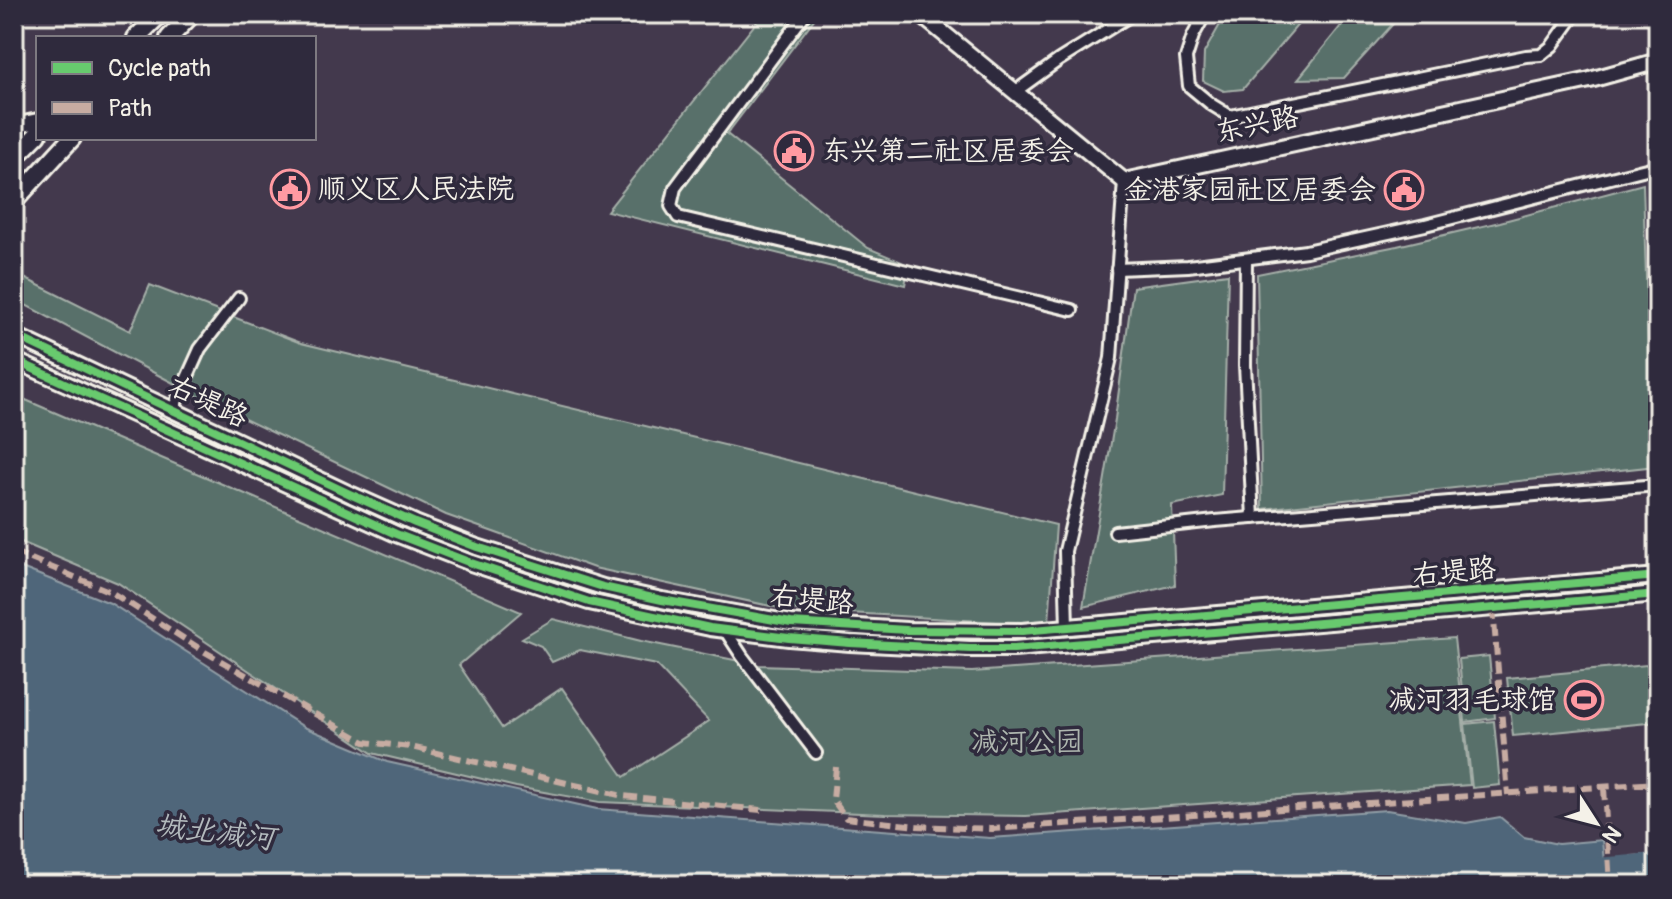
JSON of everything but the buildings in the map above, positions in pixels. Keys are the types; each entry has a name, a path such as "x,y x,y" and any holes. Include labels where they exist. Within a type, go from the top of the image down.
{"main road":[{"path":"138,36 160,14"},
{"path":"171,36 192,14"},
{"path":"920,14 1124,181"},
{"name":"东兴路","path":"1124,181 1590,80 1658,61"},
{"path":"14,126 36,121"},
{"path":"14,158 36,136"},
{"path":"14,201 70,140"},
{"name":"右堤路","path":"14,335 352,495 492,552 603,587 791,623 971,631 1067,628 1658,576"},
{"name":"右堤路","path":"14,360 382,528 471,563 589,602 725,630 850,643 1014,649 1658,594"}],"street":[{"path":"805,14 675,188 671,206 678,217 1072,310"},
{"path":"1016,91 1131,15 1140,14"},
{"path":"1205,14 1186,58 1189,86 1230,116 1541,55 1552,46 1575,14"},
{"path":"1117,269 1188,266 1306,251 1410,229 1658,166"},
{"path":"1067,628 1065,551 1111,358 1124,181"},
{"path":"1246,259 1245,365 1253,518"},
{"path":"173,409 200,349 239,298"},
{"path":"1115,532 1658,485"},
{"path":"725,630 816,753"}],"green space":[{"path":"763,14 818,14 727,134 868,248 909,265 905,285 607,211"},
{"path":"1226,14 1307,14 1243,89 1224,91 1203,81 1204,53"},
{"path":"1338,14 1402,14 1344,78 1298,79 1345,21"},
{"path":"1643,184 1656,466 1262,509 1257,274 1500,222"},
{"path":"14,273 130,331 150,285 301,343 1056,525 1049,622 997,622 784,609 594,568 446,515 215,405 14,299"},
{"path":"1228,274 1222,495 1172,505 1175,585 1083,607 1115,419 1133,287"},
{"name":"减河公园","path":"14,395 521,612 459,665 502,728 562,688 624,777 709,721 656,665 580,650 552,662 541,646 522,638 553,619 759,665 972,672 1454,638 1470,785 1026,816 885,814 600,802 516,787 372,753 118,583 14,539"},
{"path":"1489,656 1495,718 1465,722 1459,659"},
{"name":"减河羽毛球馆","path":"1657,664 1658,722 1513,736 1507,678"},
{"path":"1494,721 1500,785 1472,788 1465,724"}],"water":[{"path":"14,565 110,603 304,727 387,762 597,809 990,838 1387,810 1466,823 1500,817 1524,837 1558,844 1602,840 1606,885 14,885"},
{"path":"1658,854 1658,885 1634,885 1631,856"}],"waterway":[{"name":"城北减河","path":"1573,872 1658,865"}],"marked path":[{"path":"14,552 111,592 205,652 365,742 411,747 623,796 761,810"},
{"path":"1493,608 1508,795"},
{"path":"836,767 833,800 846,818 917,826 992,829 1658,783"},
{"path":"1604,788 1610,885"}],"cycle path":[{"path":"14,335 352,495 477,547 603,587 791,623 907,630 1022,631 1658,576"},
{"path":"14,360 396,534 471,563 589,602 710,628 850,643 1014,649 1658,594"}],"place":[{"name":"东兴第二社区居委会","path":"794,151"},
{"name":"顺义区人民法院","path":"290,189"},
{"name":"金港家园社区居委会","path":"1404,190"},
{"name":"减河羽毛球馆","path":"1584,700"}]}
